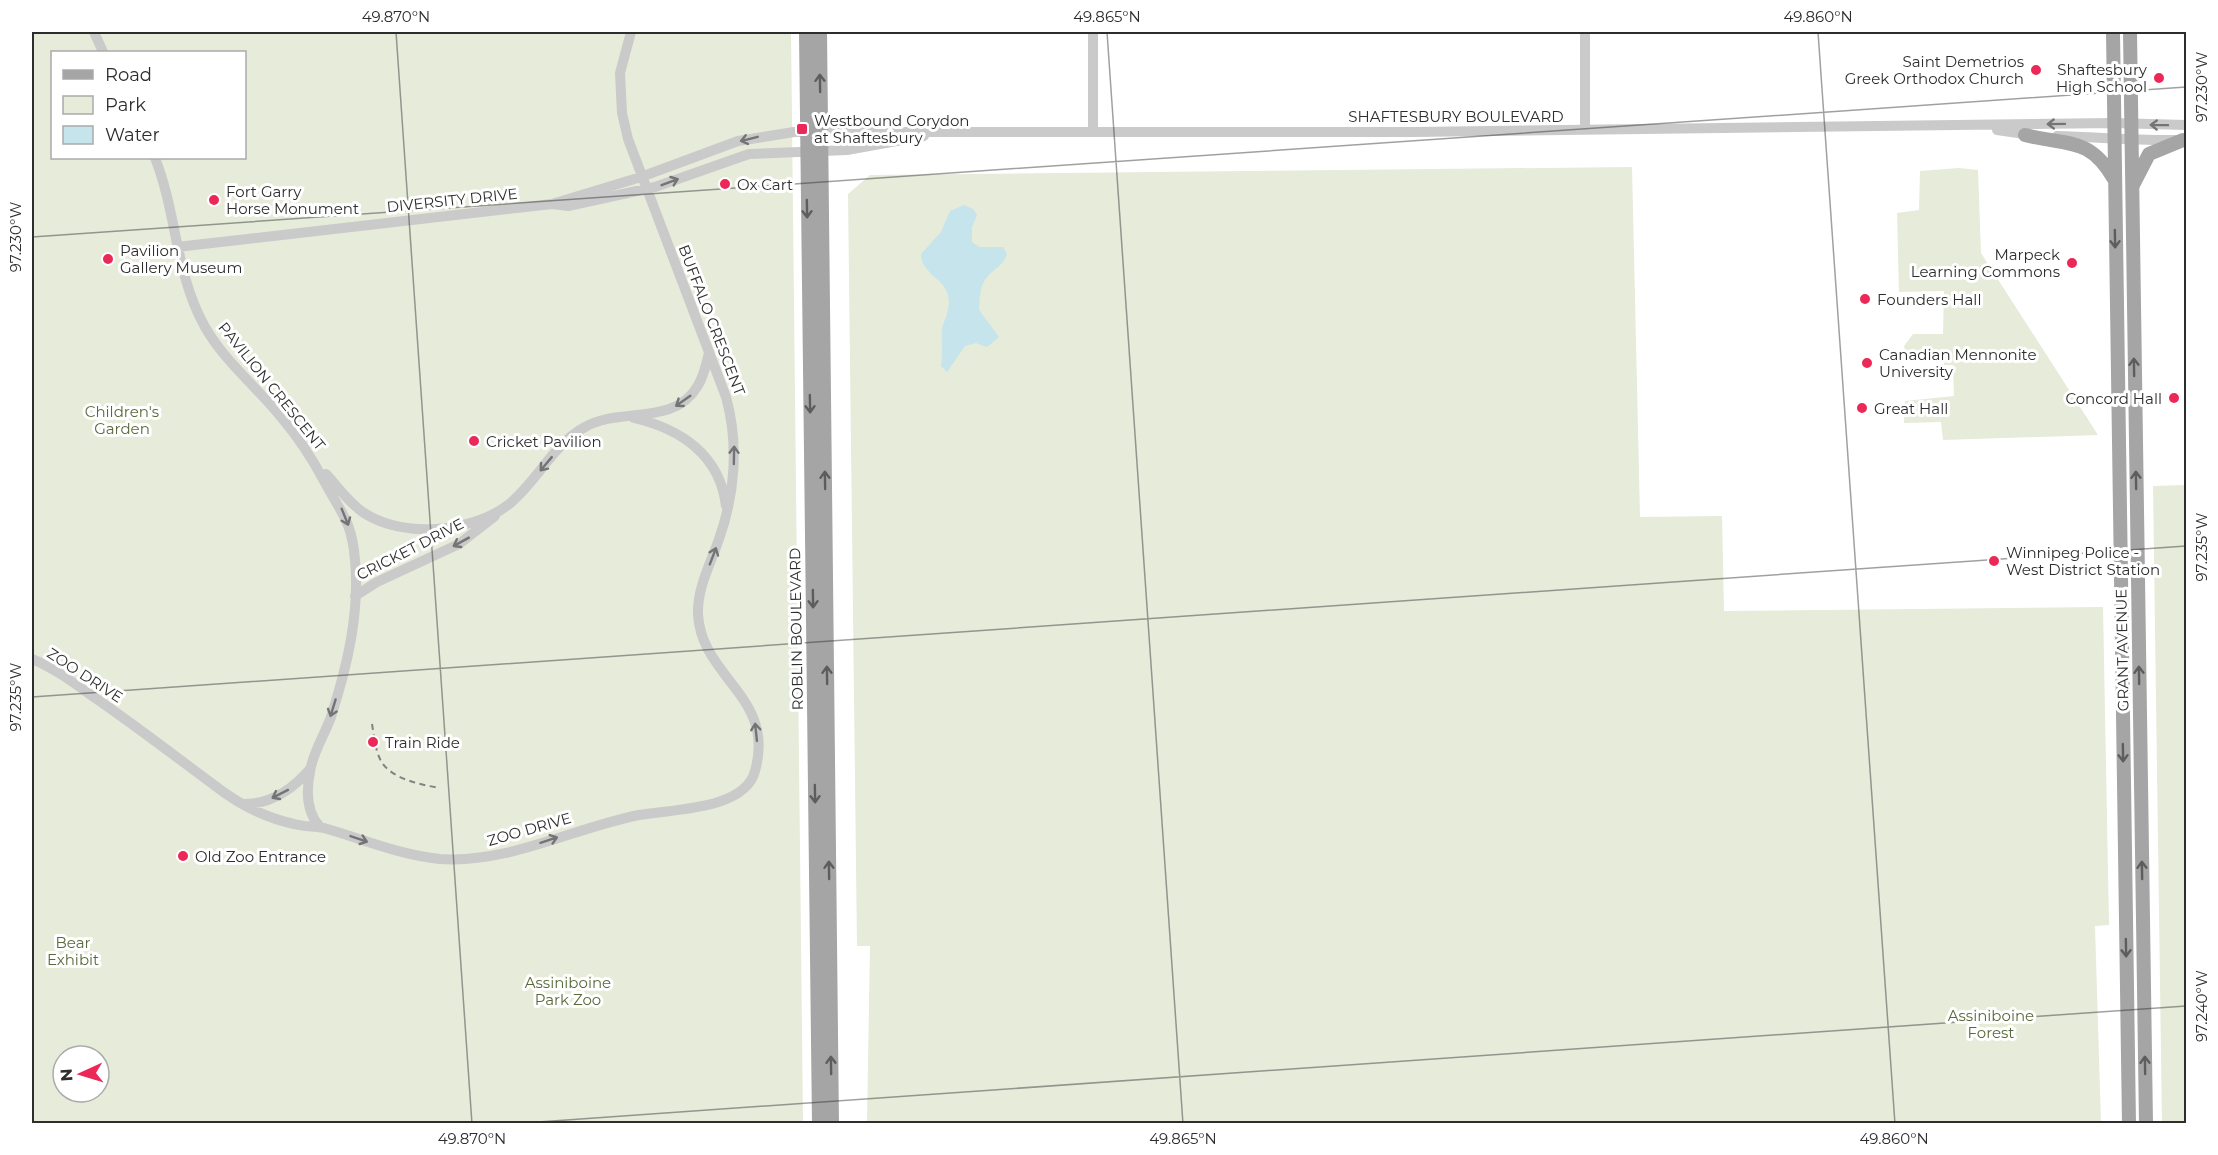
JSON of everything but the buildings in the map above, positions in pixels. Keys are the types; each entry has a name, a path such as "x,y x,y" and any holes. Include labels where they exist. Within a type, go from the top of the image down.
{"main road":[{"name":"ROBLIN BOULEVARD","path":"806,32 819,1124"},
{"name":"ROBLIN BOULEVARD","path":"820,32 832,1124"},
{"name":"GRANT AVENUE","path":"2113,32 2129,1124"},
{"name":"GRANT AVENUE","path":"2130,32 2146,1124"},
{"path":"2025,135 2091,150 2104,162 2115,181"},
{"path":"2131,189 2149,154 2185,139"}],"street":[{"name":"BUFFALO CRESCENT","path":"631,32 620,73 621,97 628,139 726,397 733,431 733,475 727,512"},
{"path":"1093,32 1093,131"},
{"path":"1585,32 1585,130"},
{"path":"93,33 102,51"},
{"name":"SHAFTESBURY BOULEVARD","path":"807,134 1585,130 2114,123 2187,125"},
{"name":"SHAFTESBURY BOULEVARD","path":"1973,126 2025,135 2115,138 2130,141 2185,139"},
{"name":"SHAFTESBURY BOULEVARD","path":"807,150 868,148 939,133"},
{"name":"DIVERSITY DRIVE","path":"177,247 552,204 641,177 738,141 774,134 807,134"},
{"name":"DIVERSITY DRIVE","path":"552,204 568,206 646,189 742,155 764,151 807,150"},
{"name":"PAVILION CRESCENT","path":"155,159 194,304 210,336 231,364 281,417 318,466 345,514 350,528 355,560 355,596 346,665 323,740 310,769 299,782 278,795 259,802 244,804"},
{"name":"CRICKET DRIVE","path":"355,596 377,582 459,544 507,506 573,435 606,418 659,412 686,400 701,380 709,352"},
{"name":"CRICKET DRIVE","path":"630,416 671,429 697,447 720,480 727,512"},
{"name":"CRICKET DRIVE","path":"318,466 358,509 398,526 449,527 483,518 507,506"},
{"name":"ZOO DRIVE","path":"32,659 49,667 108,706 218,788 255,811 294,824 320,827 403,853 468,859 519,849 596,825 719,802 741,794 752,780 757,762 755,720 744,697 708,651 703,640 698,615 700,592 727,512"},
{"name":"PAVILION CRESCENT","path":"310,769 308,804 313,819 320,827"}],"green space":[{"path":"32,32 791,32 803,1123 32,1123"},
{"name":"Assiniboine Forest","path":"1632,167 1640,517 1722,516 1724,611 2103,607 2109,925 2095,926 2101,1123 867,1123 870,946 857,946 848,194 870,175"},
{"path":"1959,168 1978,170 1981,253 2098,435 1943,440 1941,422 1904,423 1905,401 1954,396 1953,365 1944,365 1944,356 1906,356 1904,346 1913,334 1943,334 1944,291 1899,292 1897,213 1919,210 1920,171"},
{"path":"2186,485 2186,1123 2162,1124 2153,486"}],"water":[{"path":"964,205 973,209 977,215 972,227 972,242 979,247 1003,247 1007,254 1001,264 985,280 980,296 979,310 999,337 987,347 976,343 965,346 947,372 941,366 942,328 949,302 947,292 924,265 921,254 941,232 950,211"}],"railway":[{"path":"372,724 377,752 386,767 399,777 440,788"}],"place":[{"name":"Saint Demetrios Greek Orthodox Church","path":"2036,70"},
{"name":"Shaftesbury High School","path":"2159,78"},
{"name":"Westbound Corydon at Shaftesbury","path":"802,129"},
{"name":"Ox Cart","path":"725,184"},
{"name":"Fort Garry Horse Monument","path":"214,200"},
{"name":"Pavilion Gallery Museum","path":"108,259"},
{"name":"Marpeck Learning Commons","path":"2072,263"},
{"name":"Founders Hall","path":"1865,299"},
{"name":"Canadian Mennonite University","path":"1867,363"},
{"name":"Concord Hall","path":"2174,398"},
{"name":"Great Hall","path":"1862,408"},
{"name":"Cricket Pavilion","path":"474,441"},
{"name":"Winnipeg Police - West District Station","path":"1994,561"},
{"name":"Train Ride","path":"373,742"},
{"name":"Old Zoo Entrance","path":"183,856"}],"park label":[{"name":"Children's Garden","path":"122,420"},
{"name":"Bear Exhibit","path":"73,950"},
{"name":"Assiniboine Park Zoo","path":"568,990"}]}
